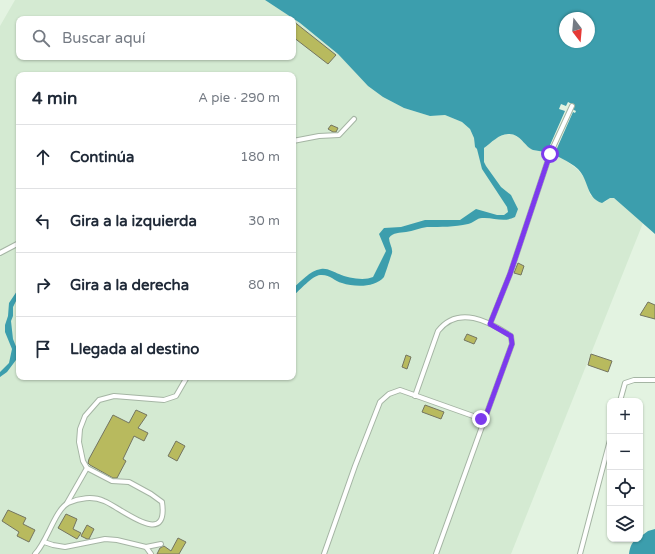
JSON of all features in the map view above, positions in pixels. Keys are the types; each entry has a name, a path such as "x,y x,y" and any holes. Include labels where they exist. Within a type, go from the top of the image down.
{"lane":[{"path":"490,324 510,274 550,154 572,106"},
{"path":"296,140 319,136 339,135 354,119"},
{"path":"0,254 16,245"},
{"path":"415,396 438,331 441,327 461,317 467,316 490,324 511,336 512,344 436,554"},
{"path":"67,504 78,500 93,498 105,501 150,525 157,523 163,517 164,511 162,502 151,494 129,482 112,481 87,468 83,461 79,442 80,429 85,416 99,400 114,396 164,400 176,396 185,380"},
{"path":"621,398 625,383 634,380 655,380"},
{"path":"324,554 355,466 380,402 389,394 400,390 484,421"},
{"path":"580,554 607,451"},
{"path":"35,554 40,549 57,517 67,504 87,468"},
{"path":"44,542 65,547 105,539 117,540 146,548 161,544"},
{"path":"146,548 151,554"}],"shaded area":[{"path":"15,0 265,0 289,16 16,16 16,60 296,60 296,20 338,54 368,86 383,97 404,108 430,116 445,115 462,122 470,129 474,138 475,147 477,149 484,148 498,137 507,134 514,135 519,138 532,150 547,152 564,159 578,170 586,180 590,195 605,202 610,198 614,198 643,223 511,554 0,554 0,26"}],"water":[{"path":"265,0 655,0 655,234 614,198 610,198 602,203 597,201 590,193 582,173 571,163 554,155 533,150 516,136 512,134 505,134 498,137 484,148 484,162 501,187 511,195 518,209 515,217 506,220 480,218 463,225 427,227 395,234 389,238 392,253 384,277 380,281 370,285 358,286 339,282 327,276 320,275 310,281 296,293 296,285 309,274 321,269 351,278 365,279 373,277 386,251 379,234 384,228 401,227 425,220 460,220 476,209 497,215 504,215 508,212 507,207 482,169 477,149 475,147 474,138 470,129 462,122 445,115 430,116 404,108 383,97 368,86 338,54 296,20 296,16 289,16"},
{"path":"16,292 16,301 13,307 13,316 11,321 13,339 16,346 16,360 7,372 0,377 0,372 9,363 12,349 5,332 9,303"},
{"path":"655,529 655,554 629,554 633,542 643,542 643,535 648,531"}],"pier":[{"path":"568,102 574,105 572,109 576,111 575,113 573,112 554,155 547,152 565,111 559,109 561,104 566,106"}],"building":[{"path":"296,23 336,55 328,64 296,39"},
{"path":"331,125 338,128 336,132 328,129"},
{"path":"518,263 524,266 521,275 514,273"},
{"path":"648,302 655,305 655,319 640,315"},
{"path":"467,334 477,338 474,344 464,340"},
{"path":"591,354 612,361 608,372 588,365"},
{"path":"406,355 411,357 407,369 402,367"},
{"path":"425,405 444,412 441,419 422,412"},
{"path":"136,410 147,415 138,428 148,433 144,441 134,436 123,459 126,461 117,478 113,478 90,465 88,463 89,459 113,415 129,423"},
{"path":"176,441 185,446 177,461 168,456"},
{"path":"8,510 26,518 23,524 35,530 29,542 17,536 19,532 2,521"},
{"path":"66,514 77,519 73,529 81,533 77,539 58,528"},
{"path":"87,525 94,529 89,539 81,536"},
{"path":"178,538 186,542 179,554 157,554 160,548 164,546 171,551"}],"route":[{"path":"481,419 484,421 512,344 511,336 490,324 510,274 550,154"}]}
